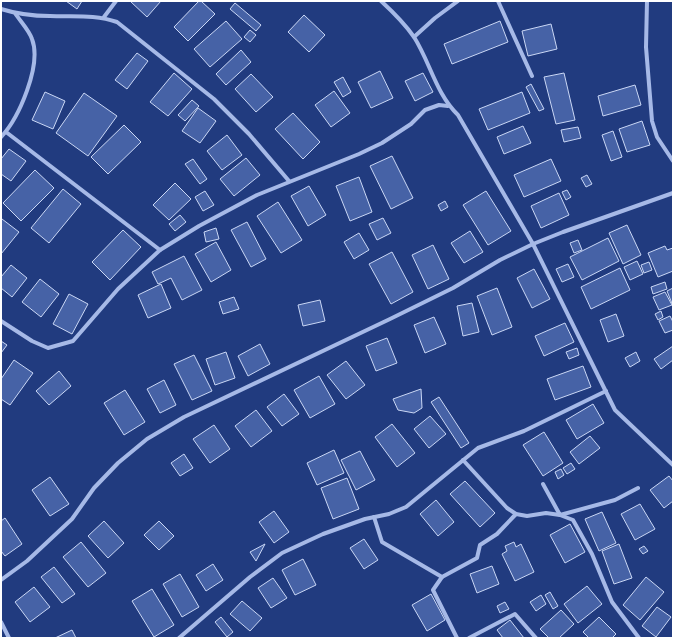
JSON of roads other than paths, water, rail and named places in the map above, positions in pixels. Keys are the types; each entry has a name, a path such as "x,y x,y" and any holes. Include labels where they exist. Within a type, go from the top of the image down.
{"street":[{"path":"104,17 116,1"},
{"path":"381,1 393,12 414,38 448,106 458,115 533,244 606,391 620,415 673,465"},
{"path":"414,38 435,18 458,1"},
{"path":"498,1 532,76"},
{"path":"646,1 646,47 652,121 657,137 673,161"},
{"path":"1,9 15,13 50,16 104,17 117,22 214,99 249,134 289,181"},
{"path":"1,137 6,132 18,111 30,80 36,54 32,39 15,13"},
{"path":"1,322 32,341 48,348 73,341 118,289 160,250 199,226 257,195 359,154 382,143 411,124 425,110 439,105 448,106"},
{"path":"6,132 160,250"},
{"path":"1,580 27,562 72,519 94,488 118,463 147,439 184,417 390,320 453,288 500,260 533,244 562,232 673,193"},
{"path":"179,638 250,577 282,554 323,534 374,517 389,514 406,507 478,448 524,431 606,391"},
{"path":"463,460 507,508 516,514 526,516 546,513 560,515 573,520 592,554 612,602 639,638"},
{"path":"543,484 560,515"},
{"path":"560,515 615,500 638,488"},
{"path":"457,638 433,590 442,577 477,558 480,545 498,534 516,514"},
{"path":"374,517 382,542 442,577"},
{"path":"469,638 515,614 536,638"},
{"path":"1,622 9,638"}]}
